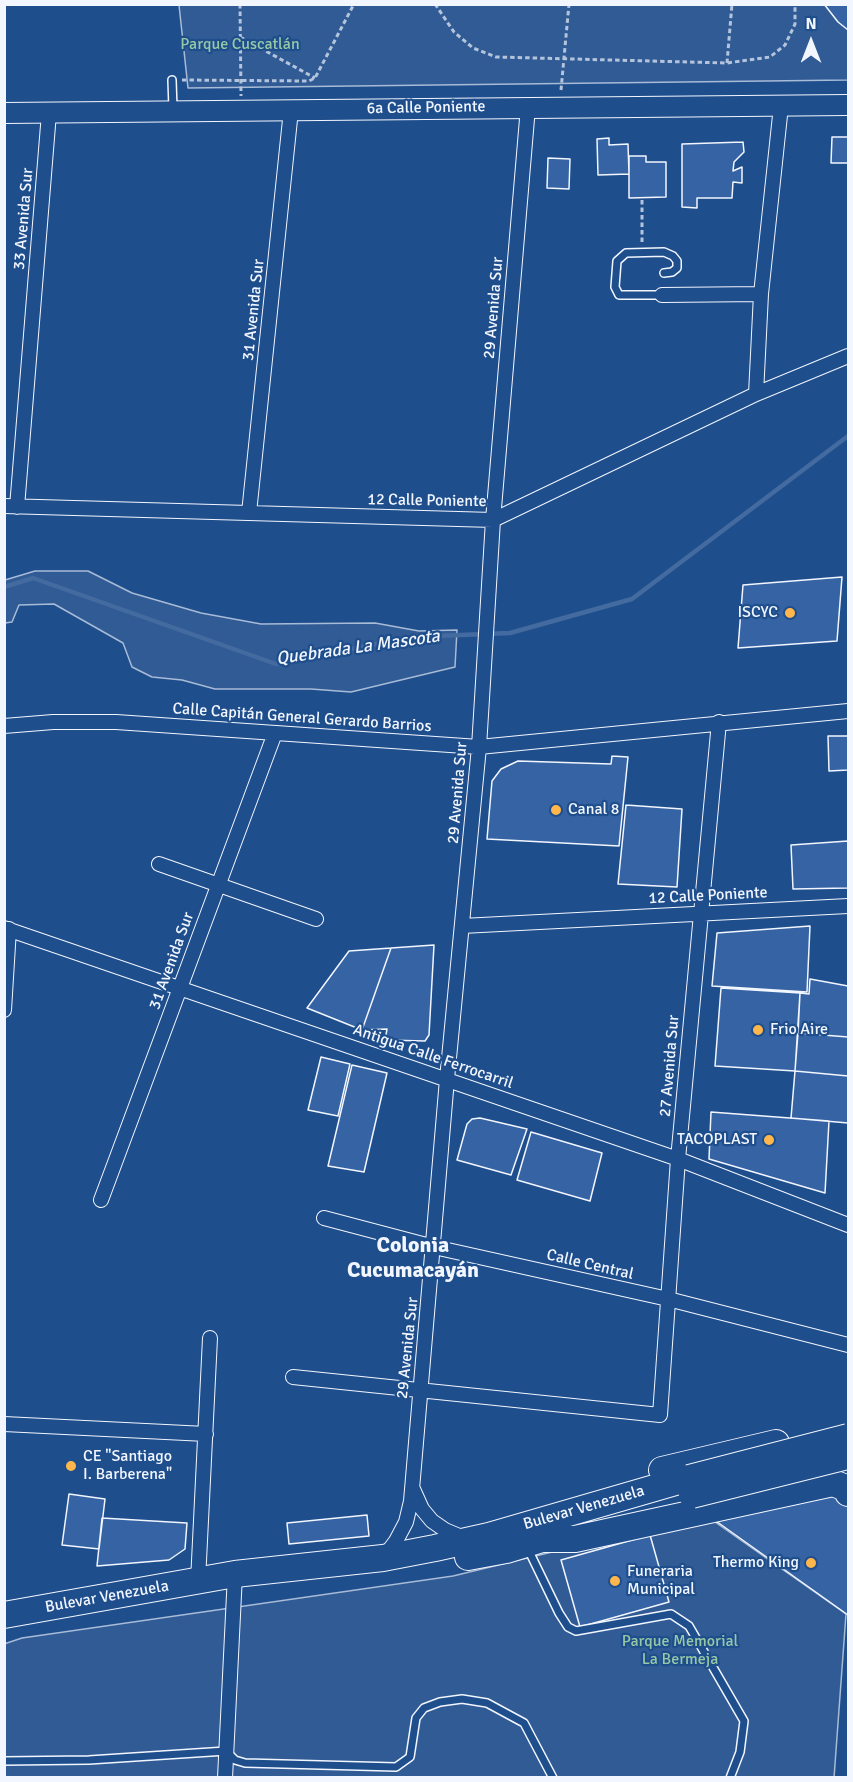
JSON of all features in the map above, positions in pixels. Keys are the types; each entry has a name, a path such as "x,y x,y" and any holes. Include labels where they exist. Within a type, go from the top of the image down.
{"highway":[{"path":"531,1536 609,1486 849,1424"},
{"name":"Bulevar Venezuela","path":"316,1565 393,1567 427,1564 506,1550 531,1536 849,1437"},
{"path":"794,1438 819,1441 826,1447 830,1457 825,1472 800,1490"},
{"name":"Bulevar Venezuela","path":"690,1487 849,1456"},
{"path":"531,1536 575,1539 833,1483 846,1488 849,1493"},
{"name":"Bulevar Venezuela","path":"4,1616 235,1574 383,1558 475,1539 531,1536"}],"street":[{"name":"6a Calle Poniente","path":"4,113 849,105"},
{"path":"756,394 761,294 781,106"},
{"name":"29 Avenida Sur","path":"383,1558 396,1541 406,1522 411,1501 447,1079 479,747 493,520 528,107"},
{"name":"31 Avenida Sur","path":"249,513 291,110"},
{"name":"33 Avenida Sur","path":"11,506 50,113"},
{"path":"662,295 761,294"},
{"name":"12 Calle Poniente","path":"11,506 493,520 756,394 849,356"},
{"name":"Calle Capitán General Gerardo Barrios","path":"4,726 42,722 116,722 479,747 849,711"},
{"name":"27 Avenida Sur","path":"420,1390 660,1414 678,1159 719,722"},
{"name":"31 Avenida Sur","path":"101,1200 275,733"},
{"path":"159,864 316,919"},
{"name":"12 Calle Poniente","path":"462,926 849,906"},
{"path":"4,1010 7,928"},
{"name":"Antigua Calle Ferrocarril","path":"7,928 678,1159 849,1225"},
{"name":"Calle Central","path":"324,1218 434,1246 668,1299 849,1345"},
{"path":"198,1581 210,1338"},
{"path":"293,1377 420,1390"},
{"path":"4,1424 206,1434"},
{"name":"29 Avenida Sur","path":"411,1480 415,1495 432,1521 459,1537 475,1539"},
{"path":"225,1778 235,1574"}],"lane":[{"path":"172,80 173,111"},
{"path":"662,295 619,295 615,287 617,261 626,253 664,252 673,256 677,268 672,272 664,273"},
{"path":"531,1536 559,1613 568,1627 576,1631 671,1614 689,1626 744,1721 740,1752 730,1778"},
{"path":"4,1761 88,1760 226,1751 235,1760 245,1763 396,1767 410,1757 417,1718 424,1708 440,1701 462,1700 487,1703 524,1723 554,1778"}],"path":[{"path":"240,4 240,80"},
{"path":"172,80 309,81 320,73 354,4"},
{"path":"435,4 454,32 473,48 496,57 727,63 770,57 785,45 795,24 795,4"},
{"path":"560,107 569,4"},
{"path":"727,63 732,4"},
{"path":"240,37 315,78"},
{"path":"642,200 642,251"}],"shaded area":[{"name":"Parque Cuscatlán","path":"179,5 848,5 848,80 188,88"},
{"path":"35,571 88,571 132,593 201,613 261,624 375,623 419,631 457,630 455,667 351,692 311,689 215,689 182,680 152,677 132,667 123,643 54,604 19,605 12,622 5,623 5,580"},
{"name":"Parque Memorial La Bermeja","path":"705,1515 846,1614 834,1778 5,1777 4,1644 22,1638 453,1576"}],"building":[{"path":"824,4 848,4 848,30 838,22"},
{"path":"832,137 848,137 848,163 831,163"},
{"path":"609,138 609,145 628,144 629,174 598,175 597,139"},
{"path":"743,142 744,152 734,162 733,171 742,167 742,183 733,182 732,198 697,198 697,208 682,207 682,144"},
{"path":"629,156 646,156 646,162 666,162 666,197 629,198"},
{"path":"548,158 570,159 569,189 547,188"},
{"name":"ISCYC","path":"842,577 837,641 738,648 743,585"},
{"path":"828,736 848,736 848,770 829,771"},
{"name":"Canal 8","path":"612,756 628,757 619,846 487,839 492,781 501,769 518,761 611,764"},
{"path":"626,805 682,809 677,887 618,884"},
{"path":"848,841 848,888 793,889 791,845"},
{"path":"810,926 807,992 712,986 717,933"},
{"path":"434,945 429,1035 425,1041 385,1040 387,1029 362,1030 391,948"},
{"path":"391,948 362,1030 307,1008 349,951"},
{"path":"810,979 848,986 848,1037 798,1033 800,993 809,994"},
{"name":"Frio Aire","path":"721,988 800,993 795,1071 715,1066"},
{"path":"798,1033 848,1037 848,1076 795,1071"},
{"path":"321,1057 350,1064 338,1116 308,1110"},
{"path":"352,1065 387,1073 364,1172 328,1166"},
{"path":"795,1071 848,1076 848,1123 791,1118"},
{"name":"TACOPLAST","path":"711,1112 829,1121 825,1193 709,1159"},
{"path":"480,1118 527,1129 511,1175 457,1160 467,1124 472,1119"},
{"path":"531,1132 602,1153 590,1201 517,1180"},
{"name":"Thermo King","path":"822,1487 847,1504 848,1508 848,1615 706,1514"},
{"path":"69,1494 105,1499 99,1549 62,1545"},
{"path":"367,1515 369,1536 289,1544 287,1523"},
{"path":"102,1518 187,1523 185,1549 169,1560 97,1566"},
{"name":"Funeraria Municipal","path":"650,1535 669,1602 580,1627 561,1560"}],"waterway":[{"name":"Quebrada La Mascota","path":"4,587 33,578 276,664 411,637 510,633 632,599 848,436"}],"place":[{"name":"ISCYC","path":"790,613"},
{"name":"Canal 8","path":"556,810"},
{"name":"Frio Aire","path":"758,1030"},
{"name":"TACOPLAST","path":"769,1140"},
{"name":"CE \"Santiago I. Barberena\"","path":"71,1466"},
{"name":"Thermo King","path":"811,1563"},
{"name":"Funeraria Municipal","path":"615,1581"}],"district":[{"name":"Colonia Cucumacayán","path":"413,1258"}]}
